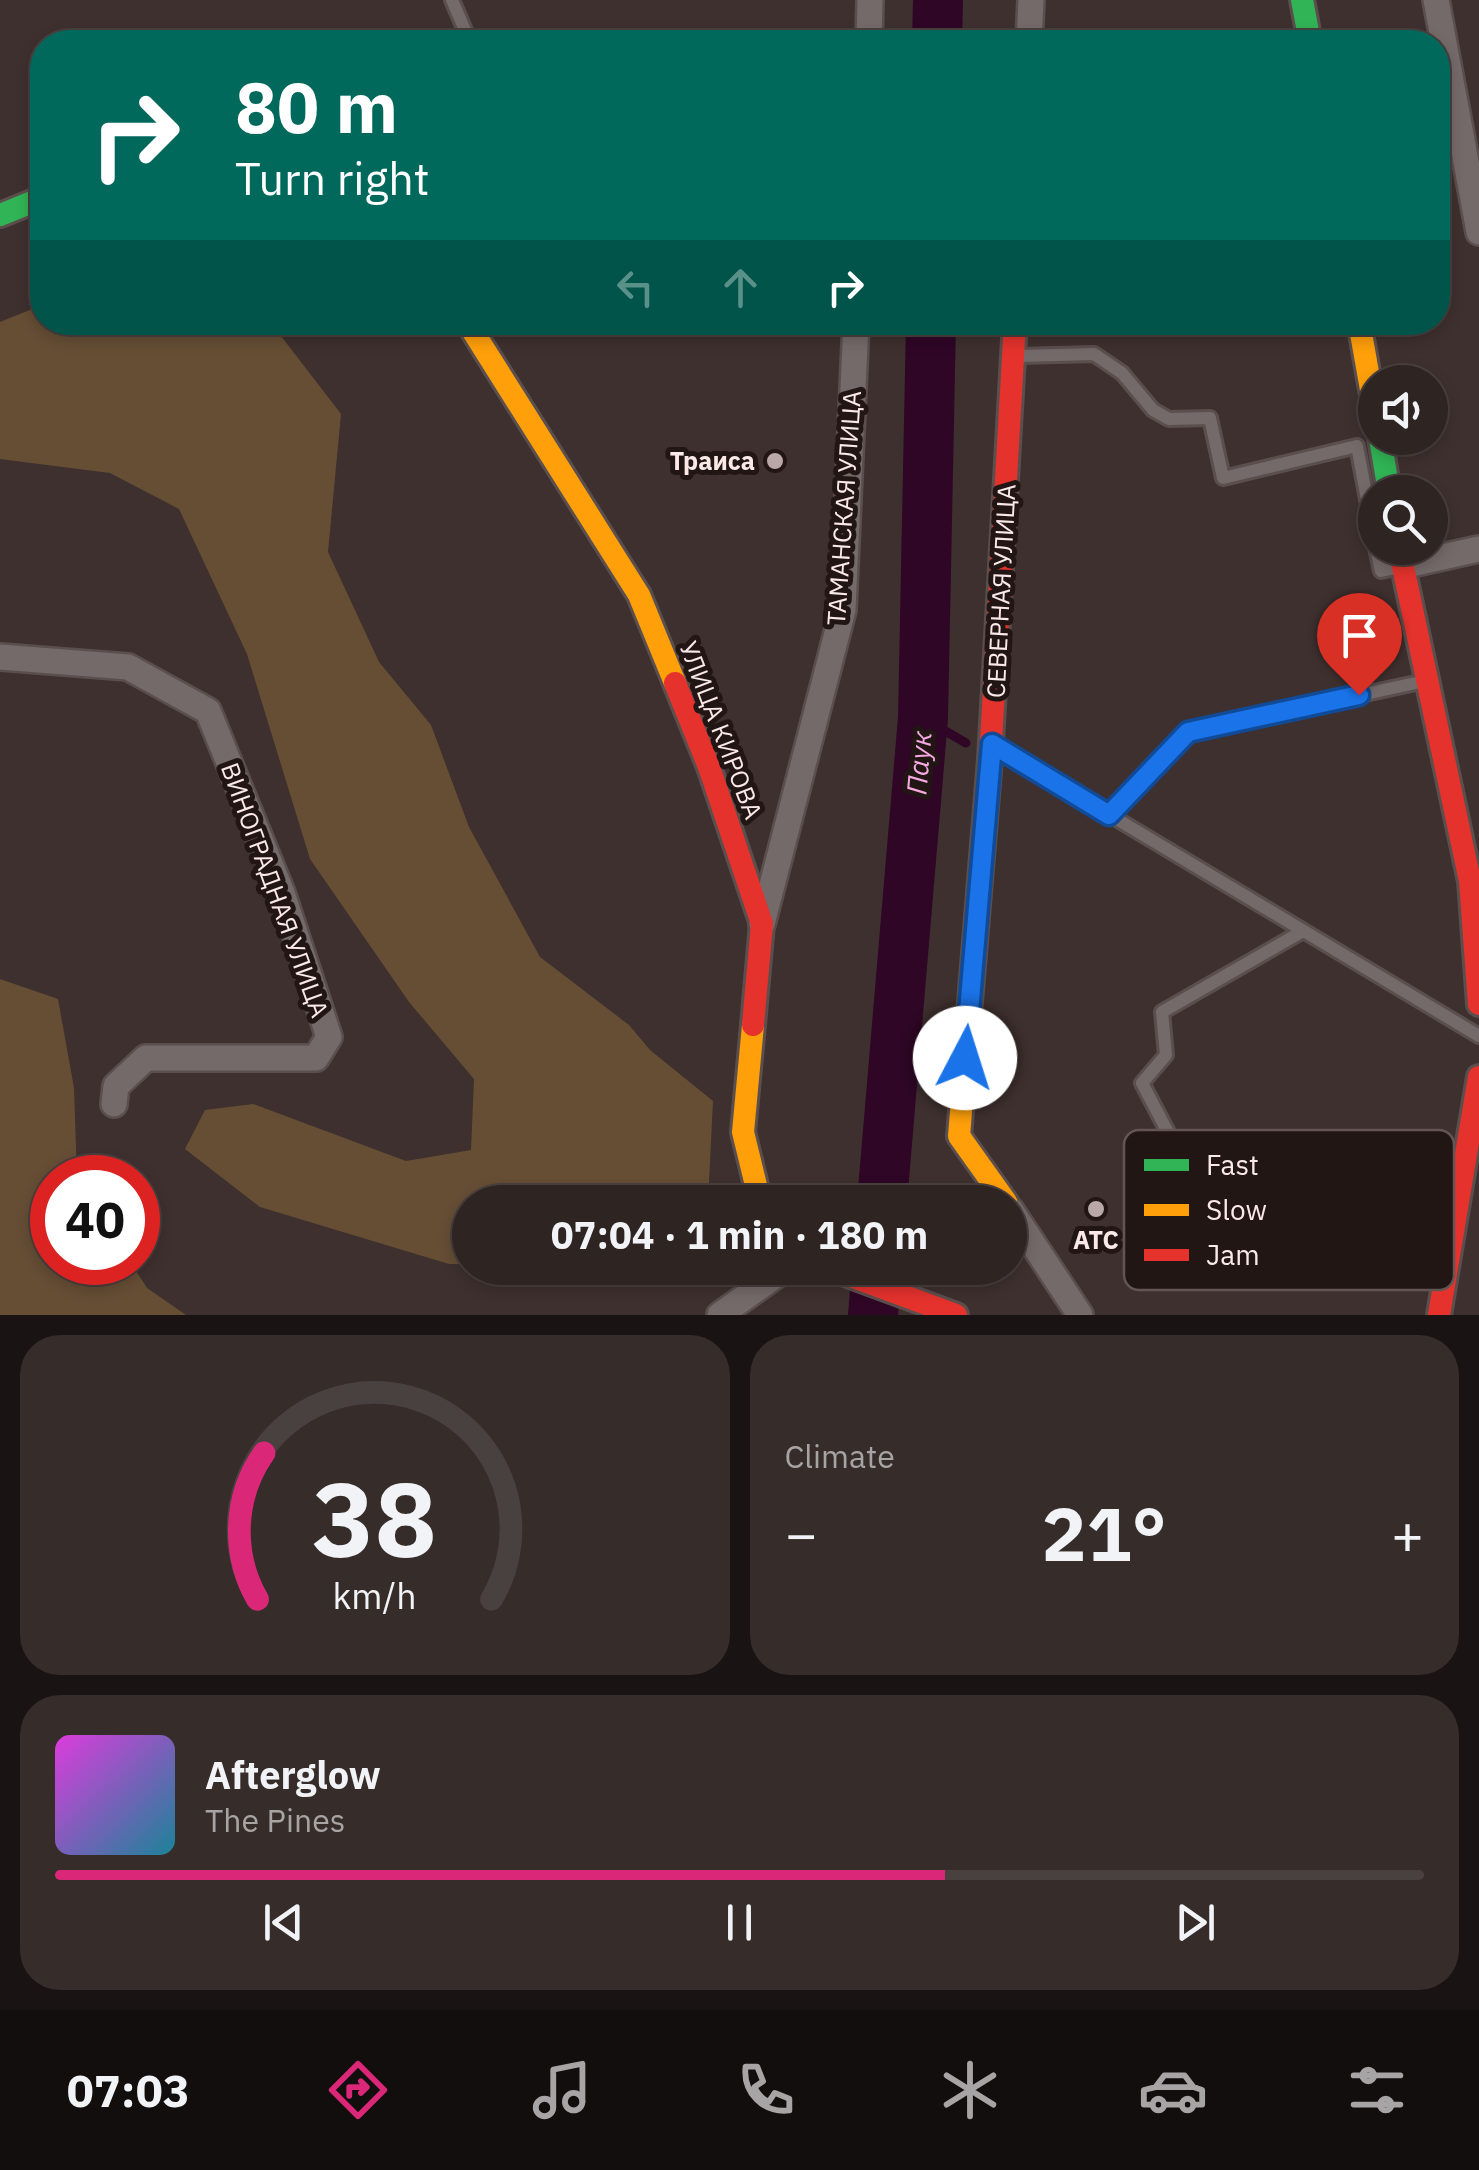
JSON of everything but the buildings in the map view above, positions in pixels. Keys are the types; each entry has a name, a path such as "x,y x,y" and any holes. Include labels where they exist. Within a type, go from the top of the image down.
{"street":[{"path":"869,30 870,0"},
{"path":"1030,30 1031,0"},
{"path":"1302,0 1308,30"},
{"path":"1436,0 1442,30"},
{"path":"1450,76 1479,232"},
{"path":"0,214 30,203"},
{"name":"УЛИЦА КИРОВА","path":"475,335 640,596 710,768 762,924 743,1132 756,1185"},
{"name":"ТАМАНСКАЯ УЛИЦА","path":"762,924 843,610 855,335"},
{"name":"СЕВЕРНАЯ УЛИЦА","path":"994,1185 959,1136 992,744 1015,335"},
{"path":"1361,335 1367,365"},
{"path":"1448,553 1479,550"},
{"path":"1403,565 1470,881 1479,1004"},
{"name":"ВИНОГРАДНАЯ УЛИЦА","path":"0,657 128,667 208,711 282,893 329,1037 316,1058 146,1058 116,1086 114,1104"},
{"path":"1454,1247 1474,1162 1479,1077"},
{"path":"1027,1235 1080,1315"},
{"path":"720,1315 762,1285"},
{"path":"875,1285 954,1314"},
{"path":"1438,1315 1444,1290"}],"lane":[{"path":"452,0 465,30"},
{"path":"1014,356 1094,354 1122,373 1154,410 1169,419 1210,418 1224,478 1357,446 1363,475"},
{"path":"1109,815 1188,732 1427,680"},
{"path":"992,744 1479,1036"},
{"path":"1167,1130 1142,1083 1166,1055 1162,1012 1304,931"}],"shaded area":[{"path":"30,310 30,335 280,335 341,414 328,552 379,662 431,725 469,827 540,957 629,1025 650,1050 713,1101 709,1185 452,1185 449,1264 260,1207 185,1149 205,1110 253,1104 406,1161 471,1150 474,1079 409,1002 310,859 247,654 179,509 110,473 0,459 0,322"},
{"path":"0,979 58,999 74,1088 76,1155 30,1155 30,1285 145,1285 186,1315 0,1315"}],"waterway":[{"name":"Паук","path":"937,30 938,0"},
{"name":"Паук","path":"883,1185 923,718 931,335"},
{"path":"923,718 966,743"},
{"name":"Паук","path":"873,1315 876,1285"}],"traffic: fast":[{"path":"1302,0 1308,30"},
{"path":"0,215 30,203"},
{"path":"1383,455 1386,475"}],"traffic: slow":[{"path":"475,335 639,595 675,683"},
{"path":"1361,335 1367,365"},
{"path":"990,759 959,1136 994,1185"},
{"path":"753,1025 743,1132 756,1185"}],"traffic: jam":[{"path":"990,759 1014,335"},
{"path":"1403,565 1470,881 1479,1004"},
{"path":"675,683 709,767 762,924 753,1025"},
{"path":"1454,1226 1479,1077"},
{"path":"875,1285 956,1315"},
{"path":"1439,1315 1443,1290"}],"place":[{"name":"Траиса","path":"775,461"},
{"name":"АТС","path":"1096,1209"}],"route":[{"path":"965,1058 992,744 1109,815 1188,732 1359,695"}]}
